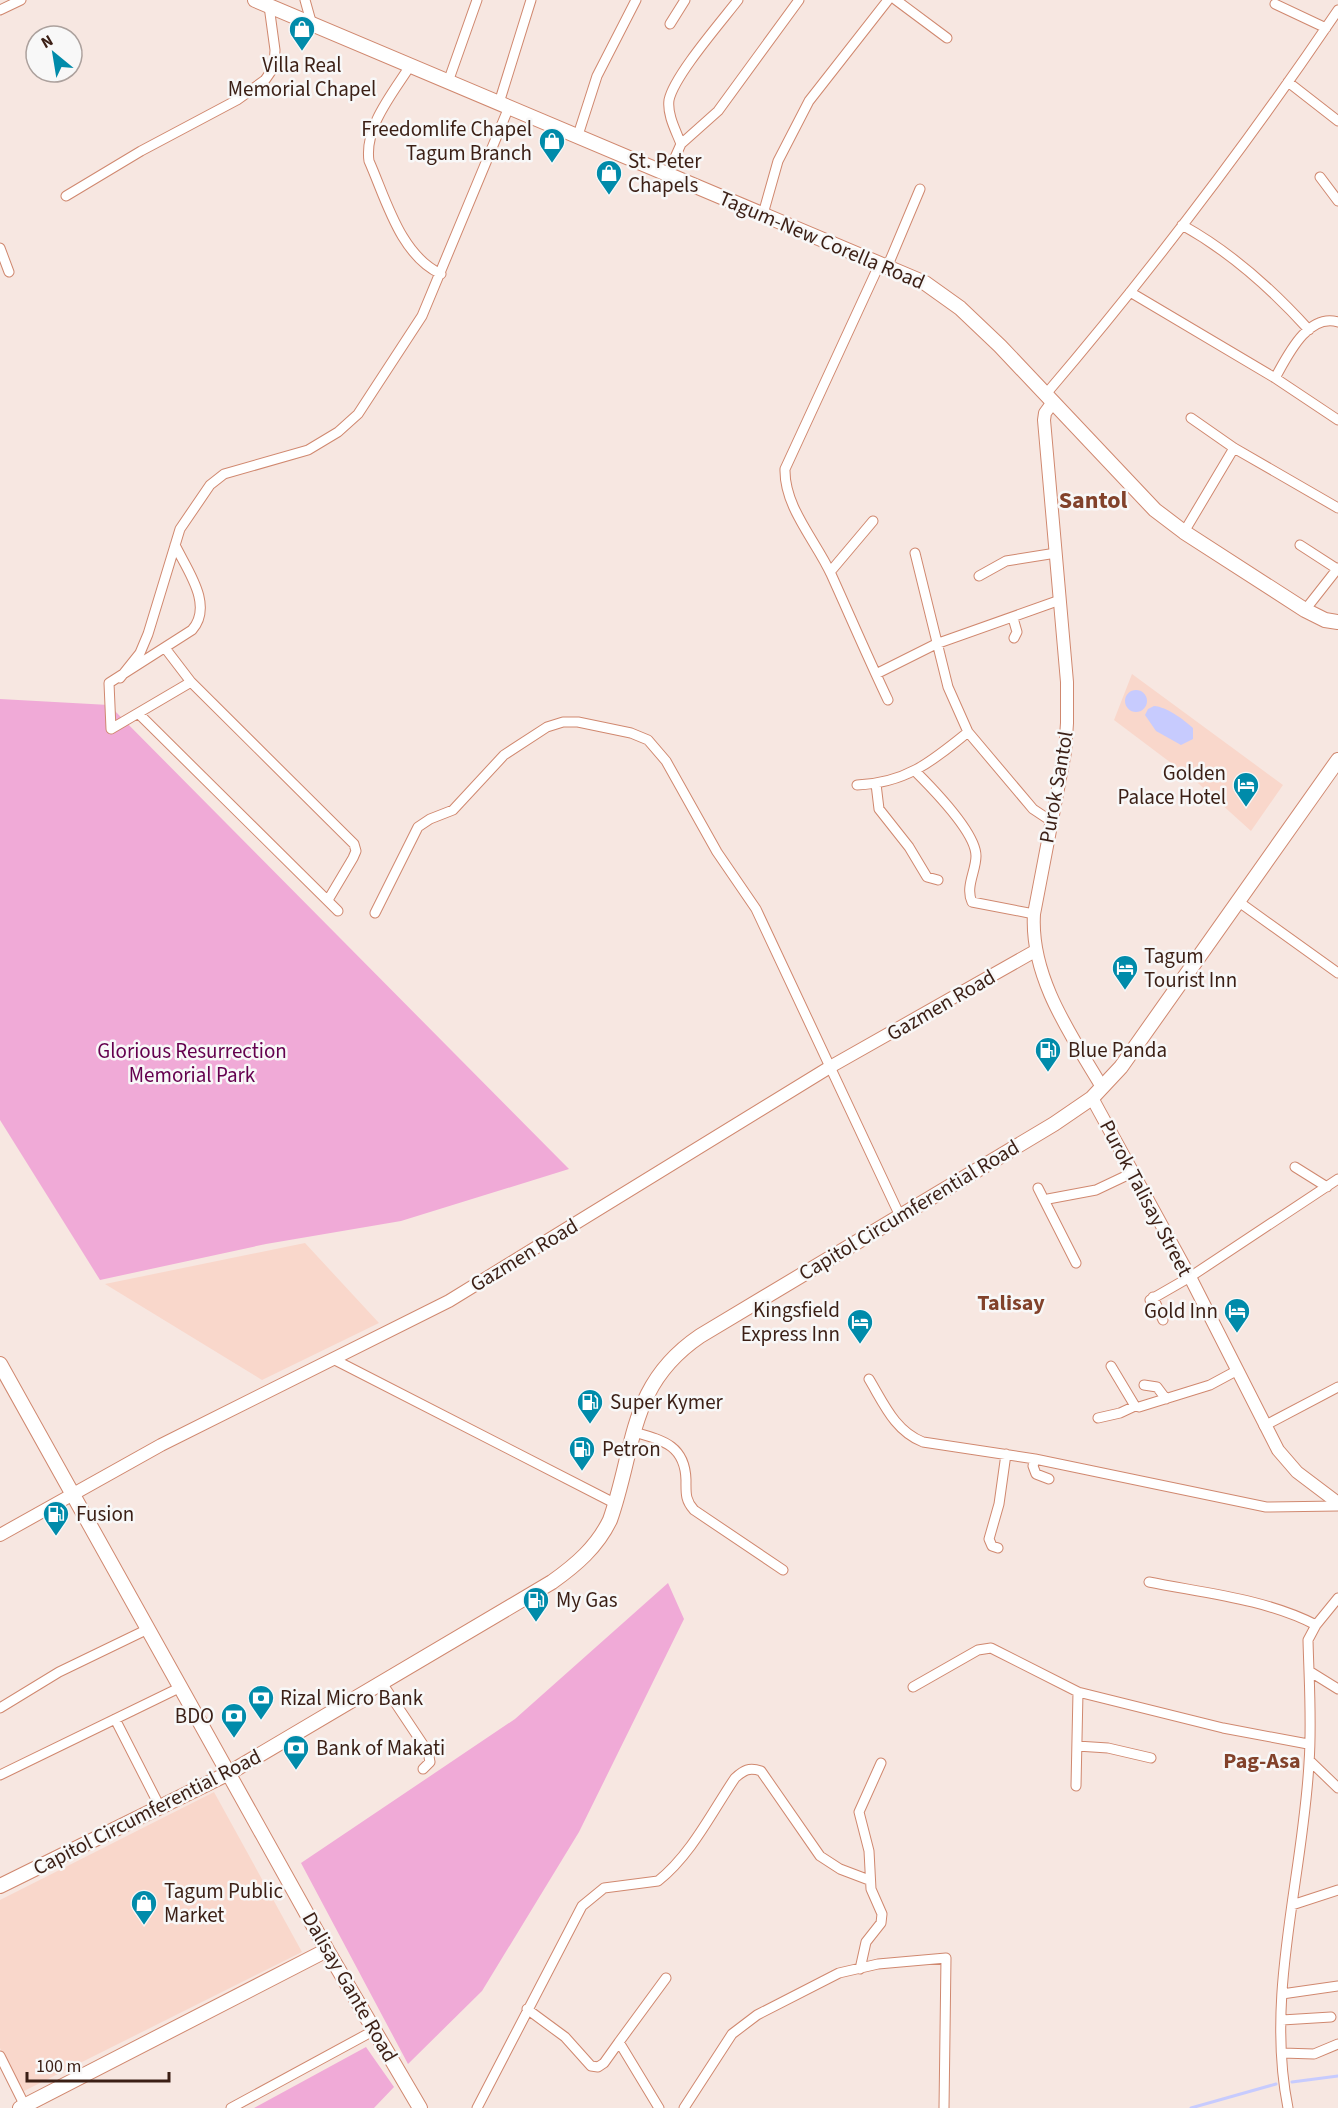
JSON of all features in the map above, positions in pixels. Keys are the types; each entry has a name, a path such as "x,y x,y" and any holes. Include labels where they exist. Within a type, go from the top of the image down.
{"main road":[{"name":"Tagum-New Corella Road","path":"255,0 884,264 924,283 960,308 1050,398 1143,499 1184,532 1305,610 1325,620 1338,622"},
{"name":"Capitol Circumferential Road","path":"0,1887 229,1773 567,1571 593,1548 603,1534 616,1504 645,1395 672,1356 1054,1124 1092,1098 1133,1051 1338,760"},
{"name":"Dalisay Gante Road","path":"0,1364 414,2105"},
{"path":"22,2107 327,1950"}],"street":[{"path":"0,10 21,0"},
{"path":"305,0 312,25"},
{"path":"448,82 477,0"},
{"path":"120,678 140,653 170,569 180,529 210,484 224,474 308,450 338,432 358,414 422,316 441,274 504,105 531,0"},
{"path":"578,135 597,76 636,0"},
{"path":"670,24 685,0"},
{"path":"681,144 672,122 669,99 682,75 738,0"},
{"path":"668,173 681,144 718,111 799,0"},
{"path":"764,214 778,161 809,101 888,0"},
{"path":"896,0 946,38"},
{"path":"1275,4 1326,28"},
{"path":"66,196 141,151 237,100 265,80 274,67 275,50 269,6"},
{"path":"1050,398 1182,225 1288,82 1338,10"},
{"path":"410,66 369,136 367,150 369,160 400,231 417,258 426,267 441,274"},
{"path":"1288,82 1338,122"},
{"path":"1320,177 1338,201"},
{"path":"888,700 830,572 800,517 787,487 785,469 920,189"},
{"path":"1182,225 1212,241 1237,260 1273,292 1309,330"},
{"path":"0,248 9,272"},
{"path":"1130,292 1275,378 1338,420"},
{"path":"1275,378 1298,340 1309,330 1330,320 1338,322"},
{"name":"Purok Santol","path":"1050,398 1044,420 1066,682 1067,737 1034,914 1035,951 1061,1017 1102,1087"},
{"path":"1191,418 1234,448 1338,508"},
{"path":"1184,532 1234,448"},
{"path":"830,572 873,521"},
{"path":"175,545 201,601 201,613 192,630 109,683 111,729 191,682"},
{"path":"1300,545 1338,568 1305,610"},
{"path":"915,553 948,687 968,732 1033,809 1051,821"},
{"path":"979,576 1006,561 1056,553"},
{"path":"876,674 936,644 1060,600"},
{"path":"1013,618 1017,632 1014,638"},
{"path":"165,648 191,682 354,844 356,851 353,858 328,900"},
{"path":"139,714 338,911"},
{"path":"375,913 418,827 430,819 453,810 504,755 525,740 547,727 570,722 596,724 643,736 654,745 666,761 717,852 756,909 900,1216"},
{"path":"857,785 876,784 916,772 968,732"},
{"path":"916,772 942,800 975,848 976,861 970,891 972,902 1034,914"},
{"path":"876,784 879,809 909,847 927,877 938,880"},
{"path":"1239,902 1338,973"},
{"name":"Gazmen Road","path":"0,1535 72,1492 161,1445 449,1301 830,1067 1035,951"},
{"name":"Purok Talisay Street","path":"1092,1098 1190,1277 1264,1426 1284,1460 1338,1505"},
{"path":"1295,1167 1327,1187"},
{"path":"1044,1200 1096,1190 1134,1173"},
{"path":"1163,1320 1151,1298 1190,1277 1338,1179"},
{"path":"1038,1188 1076,1263"},
{"path":"335,1360 616,1504"},
{"path":"1111,1366 1135,1406"},
{"path":"1098,1418 1120,1413 1135,1406 1146,1407 1222,1380 1236,1371"},
{"path":"869,1379 896,1423 912,1437 935,1445 1035,1459 1266,1507 1338,1505"},
{"path":"1144,1385 1157,1387 1166,1399"},
{"path":"1264,1426 1338,1387"},
{"path":"634,1432 663,1440 676,1447 682,1459 686,1478 686,1498 694,1510 783,1570"},
{"path":"998,1548 992,1546 988,1539 999,1504 1006,1454"},
{"path":"1035,1459 1033,1466 1035,1474 1049,1479"},
{"path":"1149,1582 1260,1605 1297,1616 1316,1625"},
{"path":"1288,2108 1282,2053 1282,1994 1310,1761 1308,1640 1316,1625 1338,1598"},
{"path":"0,1708 59,1672 148,1629"},
{"path":"913,1687 978,1650 991,1648 1078,1692 1223,1728 1308,1744"},
{"path":"1309,1671 1338,1689"},
{"path":"382,1683 428,1752 430,1762 423,1769"},
{"path":"0,1775 181,1687"},
{"path":"1076,1786 1078,1692"},
{"path":"115,1719 160,1807"},
{"path":"1077,1746 1108,1748 1151,1758"},
{"path":"1310,1761 1338,1788"},
{"path":"860,1969 866,1942 881,1923 882,1914 869,1880 869,1851 859,1812 881,1762"},
{"path":"477,2108 570,1926 589,1898 604,1888 658,1881 662,1878 678,1861 735,1778 744,1770 752,1768 761,1771 820,1856 840,1869 869,1880"},
{"path":"1292,1905 1338,1890"},
{"path":"684,2108 732,2034 745,2022 839,1973 878,1964 946,1958 944,2108"},
{"path":"527,2009 565,2037 591,2066 598,2067 604,2063 666,1978"},
{"path":"1282,1994 1338,1986"},
{"path":"1282,2020 1331,2017"},
{"path":"231,2108 373,2031"},
{"path":"619,2042 659,2108"},
{"path":"1282,2053 1314,2054 1338,2044"},
{"path":"0,2056 22,2107"}],"shaded area":[{"path":"1132,674 1283,785 1251,831 1199,784 1114,720"},
{"path":"305,1243 379,1323 262,1380 105,1284"},
{"name":"Tagum Public Market","path":"214,1792 302,1952 22,2092 0,2048 0,1900"}],"green space":[{"name":"Glorious Resurrection Memorial Park","path":"0,699 109,705 569,1169 401,1221 266,1244 100,1280 0,1120"},
{"path":"668,1583 684,1619 579,1832 482,1991 408,2064 301,1863 515,1719"},
{"path":"366,2047 394,2087 374,2108 254,2108"}],"water":[{"path":"1136,690 1146,697 1147,701 1140,711 1136,712 1126,705 1125,701 1132,691"},
{"path":"1154,706 1180,717 1193,728 1193,739 1181,745 1156,731 1145,715 1148,709"}],"waterway":[{"path":"1292,2082 1338,2076"},
{"path":"1191,2108 1276,2084"}],"place":[{"name":"Villa Real Memorial Chapel","path":"302,52"},
{"name":"Freedomlife Chapel Tagum Branch","path":"552,164"},
{"name":"St. Peter Chapels","path":"609,196"},
{"name":"Golden Palace Hotel","path":"1246,808"},
{"name":"Tagum Tourist Inn","path":"1125,991"},
{"name":"Blue Panda","path":"1048,1073"},
{"name":"Gold Inn","path":"1237,1334"},
{"name":"Kingsfield Express Inn","path":"860,1345"},
{"name":"Super Kymer","path":"590,1425"},
{"name":"Petron","path":"582,1472"},
{"name":"Fusion","path":"56,1537"},
{"name":"My Gas","path":"536,1623"},
{"name":"Rizal Micro Bank","path":"261,1721"},
{"name":"BDO","path":"234,1739"},
{"name":"Bank of Makati","path":"296,1771"},
{"name":"Tagum Public Market","path":"144,1926"}],"district":[{"name":"Santol","path":"1093,500"},
{"name":"Talisay","path":"1011,1302"},
{"name":"Pag-Asa","path":"1262,1760"}]}
